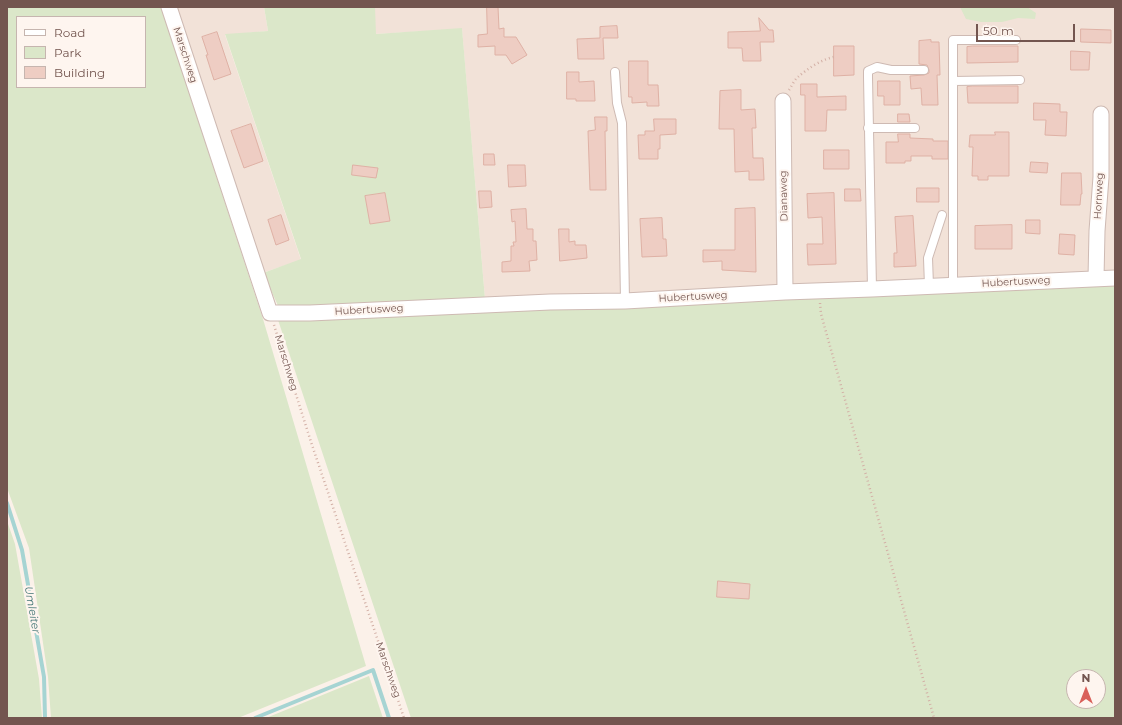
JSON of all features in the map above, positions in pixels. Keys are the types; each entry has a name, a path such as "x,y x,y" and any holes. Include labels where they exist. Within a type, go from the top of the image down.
{"street":[{"name":"Marschweg","path":"169,7 270,313"},
{"name":"Dianaweg","path":"783,101 785,292"},
{"name":"Hornweg","path":"1096,278 1097,231 1101,177 1101,114"},
{"name":"Hubertusweg","path":"270,313 317,313 550,302 625,301 785,292 1115,278"}],"lane":[{"path":"953,285 953,40 1016,40"},
{"path":"872,289 868,71 877,67 891,70 924,70"},
{"path":"615,72 617,103 622,123 625,301"},
{"path":"953,81 1020,80"},
{"path":"868,128 915,128"},
{"path":"929,286 928,258 942,215"}],"path":[{"path":"783,101 797,78 815,65 829,58 834,58"},
{"path":"818,291 821,314 934,718"},
{"name":"Marschweg","path":"270,313 311,442 404,718"}],"shaded area":[{"path":"161,7 264,7 268,31 225,35 301,260 250,277"},
{"path":"375,7 1115,7 1115,282 485,299 462,29 375,34"}],"green space":[{"path":"7,7 161,7 263,319 366,666 238,718 51,718 48,677 29,548 7,488"},
{"path":"264,7 375,7 376,34 462,28 485,299 280,310 263,273 301,259 225,34 268,31"},
{"path":"960,7 1027,7 1036,13 1035,19 1018,18 1002,22 981,22 966,19"},
{"path":"1115,282 1115,718 411,718 277,317"},
{"path":"7,521 15,544 39,679 42,718 7,718"},
{"path":"369,676 383,718 266,718"}],"building":[{"path":"487,7 498,7 499,29 504,28 504,37 516,37 527,55 512,64 506,55 495,55 495,46 478,47 478,35 487,34"},
{"path":"759,18 769,30 773,30 774,42 760,42 761,61 743,61 742,48 728,48 728,32 760,31"},
{"path":"617,26 618,38 603,38 604,59 578,59 577,39 600,38 600,27"},
{"path":"1081,29 1111,30 1111,43 1081,42"},
{"path":"217,32 231,74 214,80 202,37"},
{"path":"931,40 931,42 939,42 940,75 937,75 938,105 922,105 921,88 911,89 910,76 929,73 927,65 919,64 919,41"},
{"path":"834,46 854,46 854,75 834,76"},
{"path":"1018,46 1018,62 967,63 967,47"},
{"path":"1071,51 1090,52 1089,70 1071,70"},
{"path":"629,61 648,61 648,85 658,85 659,106 647,106 647,102 632,103 632,97 629,97"},
{"path":"567,72 579,72 579,82 594,81 595,101 576,101 576,99 567,99"},
{"path":"878,81 900,81 900,105 884,105 884,96 878,96"},
{"path":"801,84 817,84 817,97 846,96 846,110 827,110 826,131 805,131 805,95 801,95"},
{"path":"1018,86 1018,103 968,103 967,87"},
{"path":"741,90 741,110 755,109 756,128 752,128 753,158 763,158 764,180 749,180 749,171 735,172 734,129 719,129 720,91"},
{"path":"1034,103 1060,104 1060,112 1067,112 1066,136 1045,135 1046,120 1034,120"},
{"path":"898,114 909,114 910,122 898,122"},
{"path":"595,117 607,117 607,131 605,131 606,190 590,190 588,131 595,130"},
{"path":"654,119 676,119 676,134 660,135 658,159 639,159 638,135 645,135 645,131 654,131"},
{"path":"251,124 263,161 244,168 231,131"},
{"path":"995,132 1009,132 1009,176 988,176 988,180 978,180 978,176 972,176 973,147 969,147 970,135 995,135"},
{"path":"898,134 910,134 910,138 948,141 948,159 932,159 932,156 911,156 911,161 905,161 905,163 886,163 886,142 898,142"},
{"path":"824,150 849,150 849,169 824,169"},
{"path":"484,154 494,154 495,165 484,165"},
{"path":"1031,162 1048,163 1047,173 1030,172"},
{"path":"353,165 378,168 376,178 352,175"},
{"path":"508,165 525,165 526,186 509,187"},
{"path":"1062,173 1081,173 1082,194 1080,205 1061,205"},
{"path":"917,188 939,188 939,202 917,202"},
{"path":"845,189 860,189 861,201 845,201"},
{"path":"479,191 491,191 492,207 480,208"},
{"path":"385,193 390,221 370,224 365,196"},
{"path":"834,193 836,264 808,265 807,244 823,244 822,217 808,218 807,194"},
{"path":"755,208 756,272 722,270 722,261 703,262 703,250 735,250 735,209"},
{"path":"526,209 527,229 533,229 533,241 536,241 537,260 529,261 530,271 502,272 502,262 511,261 511,246 514,246 513,242 516,242 515,221 512,222 511,210"},
{"path":"281,215 289,240 276,245 268,220"},
{"path":"913,216 916,266 894,267 894,253 897,253 895,217"},
{"path":"662,218 663,239 666,239 667,256 642,257 640,219"},
{"path":"1026,220 1040,220 1040,234 1026,233"},
{"path":"1012,225 1012,249 975,249 975,226"},
{"path":"559,229 569,229 569,242 575,241 575,245 586,245 587,258 560,261"},
{"path":"1060,234 1075,235 1074,255 1059,254"},
{"path":"718,581 750,584 749,599 717,597"}],"waterway":[{"name":"Umleiter","path":"7,503 22,550 44,677 45,718"},
{"path":"255,718 373,670 389,718"}]}
